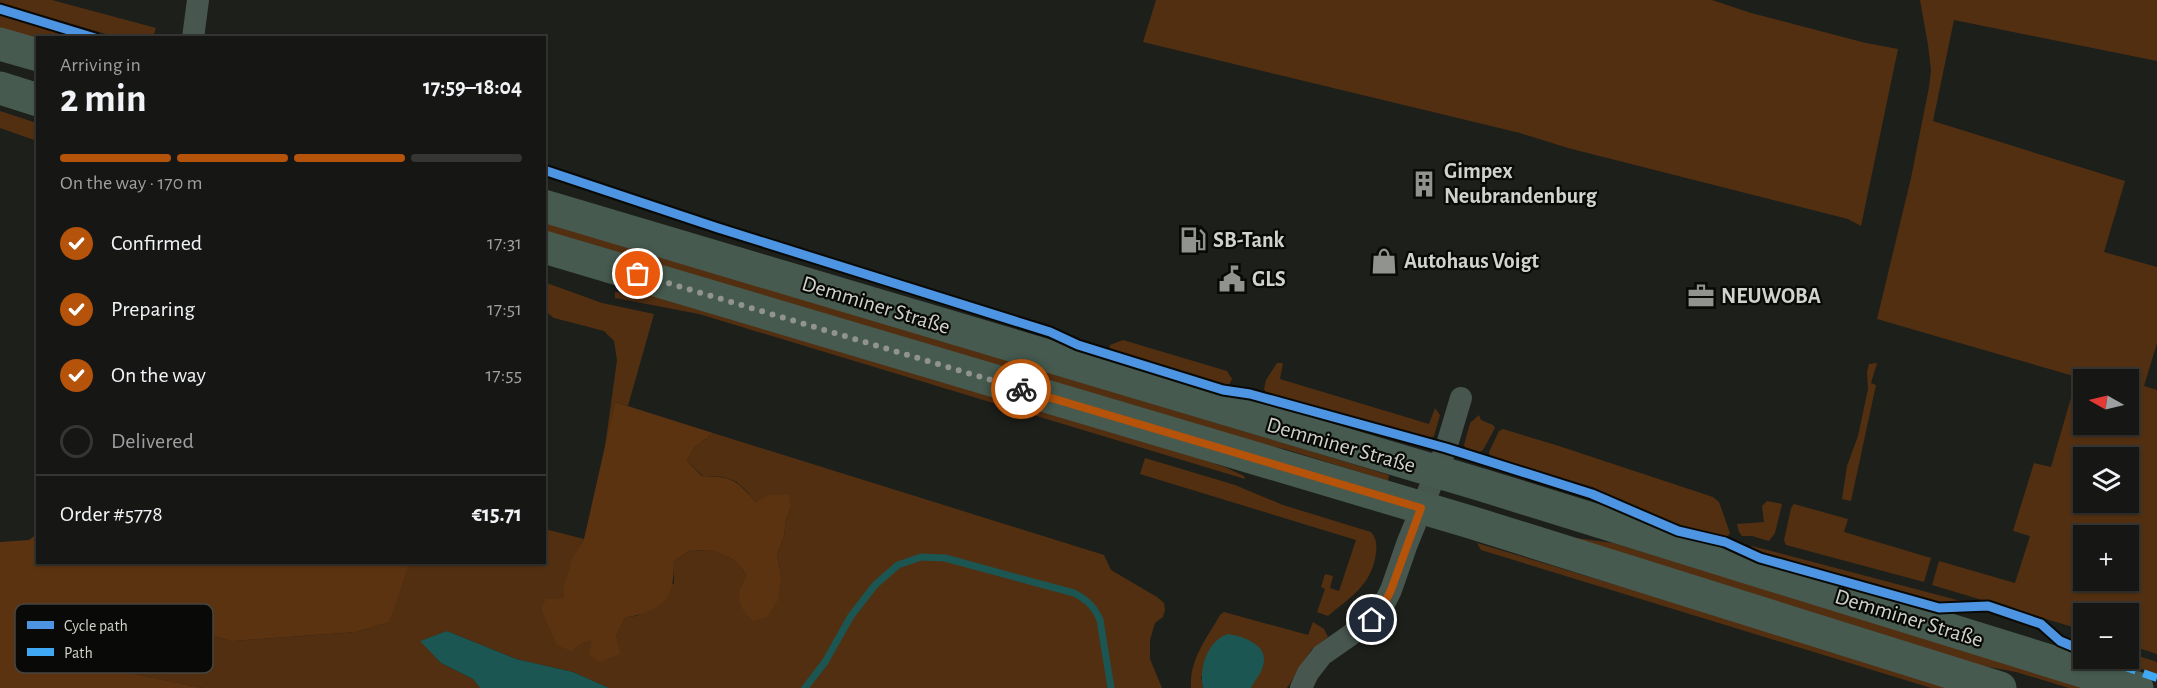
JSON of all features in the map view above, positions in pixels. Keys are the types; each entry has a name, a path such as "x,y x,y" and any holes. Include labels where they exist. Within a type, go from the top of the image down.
{"main road":[{"path":"0,44 36,54"},
{"path":"0,88 36,99"},
{"name":"Demminer Straße","path":"546,207 1436,472 2137,688"},
{"name":"Demminer Straße","path":"546,248 1421,508 2000,688"}],"street":[{"path":"193,36 198,0"},
{"path":"1301,688 1308,673 1322,655 1372,620 1383,606 1449,440 1461,398"}],"shaded area":[{"path":"0,0 52,0 156,28 153,36 113,36 0,3"},
{"path":"1156,0 1712,0 1751,13 1898,49 1861,226 1848,219 1568,148 1520,133 1143,42"},
{"path":"1920,0 2157,0 2157,61 1954,20 1933,121 2125,181 2104,252 2157,267 2157,343 2144,386 2157,390 2157,654 2139,648 2139,603 2073,603 2073,627 1932,585 1939,561 2015,583 2030,536 2013,531 2034,463 2051,467 2073,391 2073,435 2139,435 2139,369 2073,369 2073,376 1877,319 1911,178 1931,70"},
{"path":"0,15 73,36 36,36 36,42 0,31"},
{"path":"0,111 36,123 36,141 0,128"},
{"path":"546,221 1389,475 1388,481 1285,449 1218,437 546,232"},
{"path":"546,283 602,303 654,314 628,406 615,402 604,454 617,360 614,341 604,331 554,318 546,312"},
{"path":"615,292 647,294 1190,455 1227,468 1244,476 1245,479 699,314 615,298"},
{"path":"1123,340 1227,371 1232,379 1228,387 1223,386 1111,352 1110,345"},
{"path":"1277,363 1283,363 1280,379 1429,424 1435,408 1440,415 1434,436 1430,439 1409,435 1266,392 1264,389 1266,380"},
{"path":"1877,363 1871,383 1876,385 1851,501 1842,499 1847,466 1858,436 1868,389 1869,364"},
{"path":"615,402 713,433 694,448 687,461 702,476 720,477 733,481 756,502 769,495 789,495 791,507 777,555 781,576 778,600 767,617 753,621 740,604 739,594 747,575 734,560 714,551 691,550 674,561 672,586 664,602 649,611 625,618 616,637 620,654 600,662 589,655 592,640 582,643 571,651 557,645 541,609 546,599 563,599 564,586 572,559 584,539"},
{"path":"1479,415 1481,420 1495,428 1483,450 1478,453 1466,449 1464,445 1470,423"},
{"path":"1503,429 1713,497 1719,502 1730,533 1728,536 1722,536 1677,524 1594,488 1490,457 1489,452 1499,431"},
{"path":"713,433 1104,555 1111,570 1164,603 1163,617 1155,623 1150,640 1150,659 1162,688 609,688 573,672 516,659 447,631 421,641 441,663 473,679 480,688 203,688 128,673 213,673 213,636 232,641 356,632 388,622 407,571 407,564 546,564 546,529 584,539 570,568 563,600 541,609 550,625 582,643 593,639 616,637 625,618 639,615 674,583 674,561 691,550 714,551 734,560 747,575 781,576 777,555 791,507 756,502 744,488 733,480 703,476 687,461 694,448"},
{"path":"1145,458 1235,485 1283,505 1371,532 1375,538 1376,548 1375,559 1368,577 1357,591 1328,616 1317,612 1325,589 1321,587 1325,574 1333,576 1330,588 1339,591 1356,540 1140,474"},
{"path":"1767,501 1782,504 1775,533 1769,541 1752,536 1742,536 1737,524 1764,522 1762,506"},
{"path":"1794,504 1848,519 1844,532 1931,558 1924,582 1786,545 1784,540 1791,508"},
{"path":"36,535 36,564 407,564 407,571 389,622 356,632 232,641 213,636 213,604 15,604 15,673 129,673 203,688 0,688 0,542 29,540"},
{"path":"1569,537 1613,543 2091,688 2069,688 2016,672 1962,662"},
{"path":"1477,543 1957,688 1931,688 1481,550"},
{"path":"1752,546 1961,601 1939,604 1760,554 1748,548"},
{"path":"1224,612 1308,635 1313,622 1324,629 1328,637 1311,650 1287,688 1251,688 1253,684 1201,676 1203,688 1191,688 1196,659 1220,615"},
{"path":"2139,656 2157,662 2157,674 2139,668"}],"water":[{"path":"447,631 516,659 573,672 609,688 480,688 473,679 441,663 420,641"},
{"path":"1228,634 1248,640 1259,648 1264,659 1261,672 1251,688 1203,688 1202,672 1206,656 1215,643"}],"waterway":[{"path":"805,688 825,662 851,616 875,585 898,565 921,557 945,558 1074,593 1083,598 1093,607 1100,620 1111,688"}],"marked path":[{"path":"2131,669 2157,678"}],"cycle path":[{"path":"0,9 88,36"},
{"path":"546,171 718,228 1050,332 1078,345 1223,390 1250,394 1446,448 1592,494 1678,531 1725,542 1760,558 1939,608 1988,606 2041,624 2060,641 2073,646"}],"way so far":[{"path":"638,274 1021,389"}],"place":[{"name":"Gimpex Neubrandenburg","path":"1424,184"},
{"name":"SB-Tank","path":"1193,240"},
{"name":"Autohaus Voigt","path":"1384,261"},
{"name":"GLS","path":"1232,279"},
{"name":"NEUWOBA","path":"1701,296"}],"route":[{"path":"1021,389 1421,508 1391,590 1383,606 1372,620"}]}
